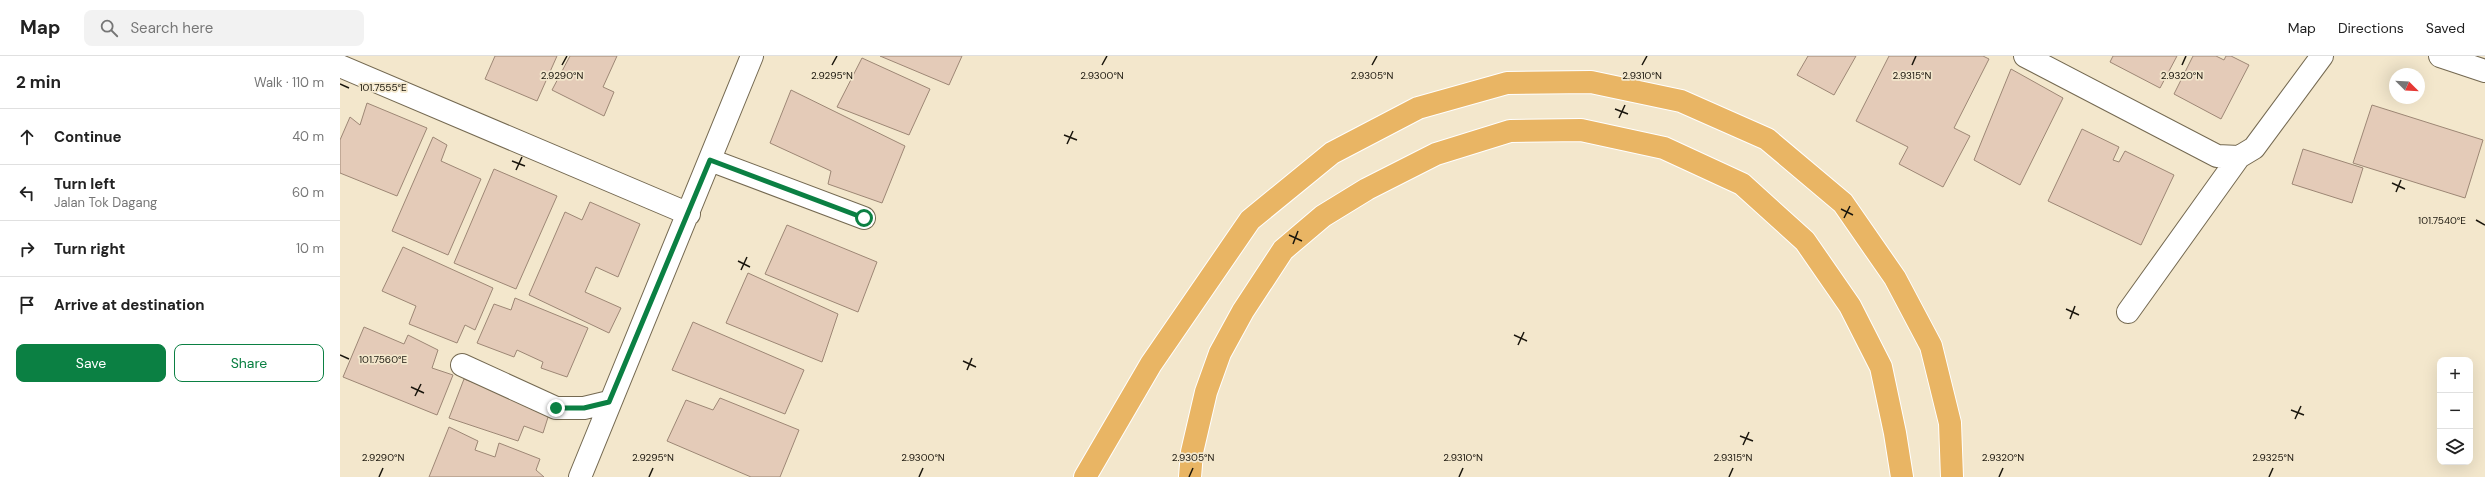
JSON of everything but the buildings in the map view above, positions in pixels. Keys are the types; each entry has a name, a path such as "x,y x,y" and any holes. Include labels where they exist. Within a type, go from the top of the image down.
{"highway":[{"path":"1085,477 1151,364 1250,220 1332,152 1418,108 1507,83 1591,82 1681,101 1767,139 1843,203 1894,278 1931,346 1950,423 1952,477"},
{"path":"1190,477 1192,452 1206,392 1220,353 1243,311 1283,250 1329,212 1367,189 1436,154 1510,132 1581,130 1664,148 1742,184 1804,241 1850,306 1881,367 1895,433 1902,477"}],"street":[{"path":"580,477 609,402 689,214 752,56"},
{"path":"2025,56 2217,156 2239,157"},
{"path":"2128,312 2239,157 2254,148 2322,56"},
{"path":"2441,57 2485,71"},
{"path":"340,66 689,214"},
{"path":"710,160 864,218"},
{"path":"462,365 556,408 584,408 609,402"}],"route":[{"path":"556,408 584,408 609,402 689,214 710,160 864,218"}]}
